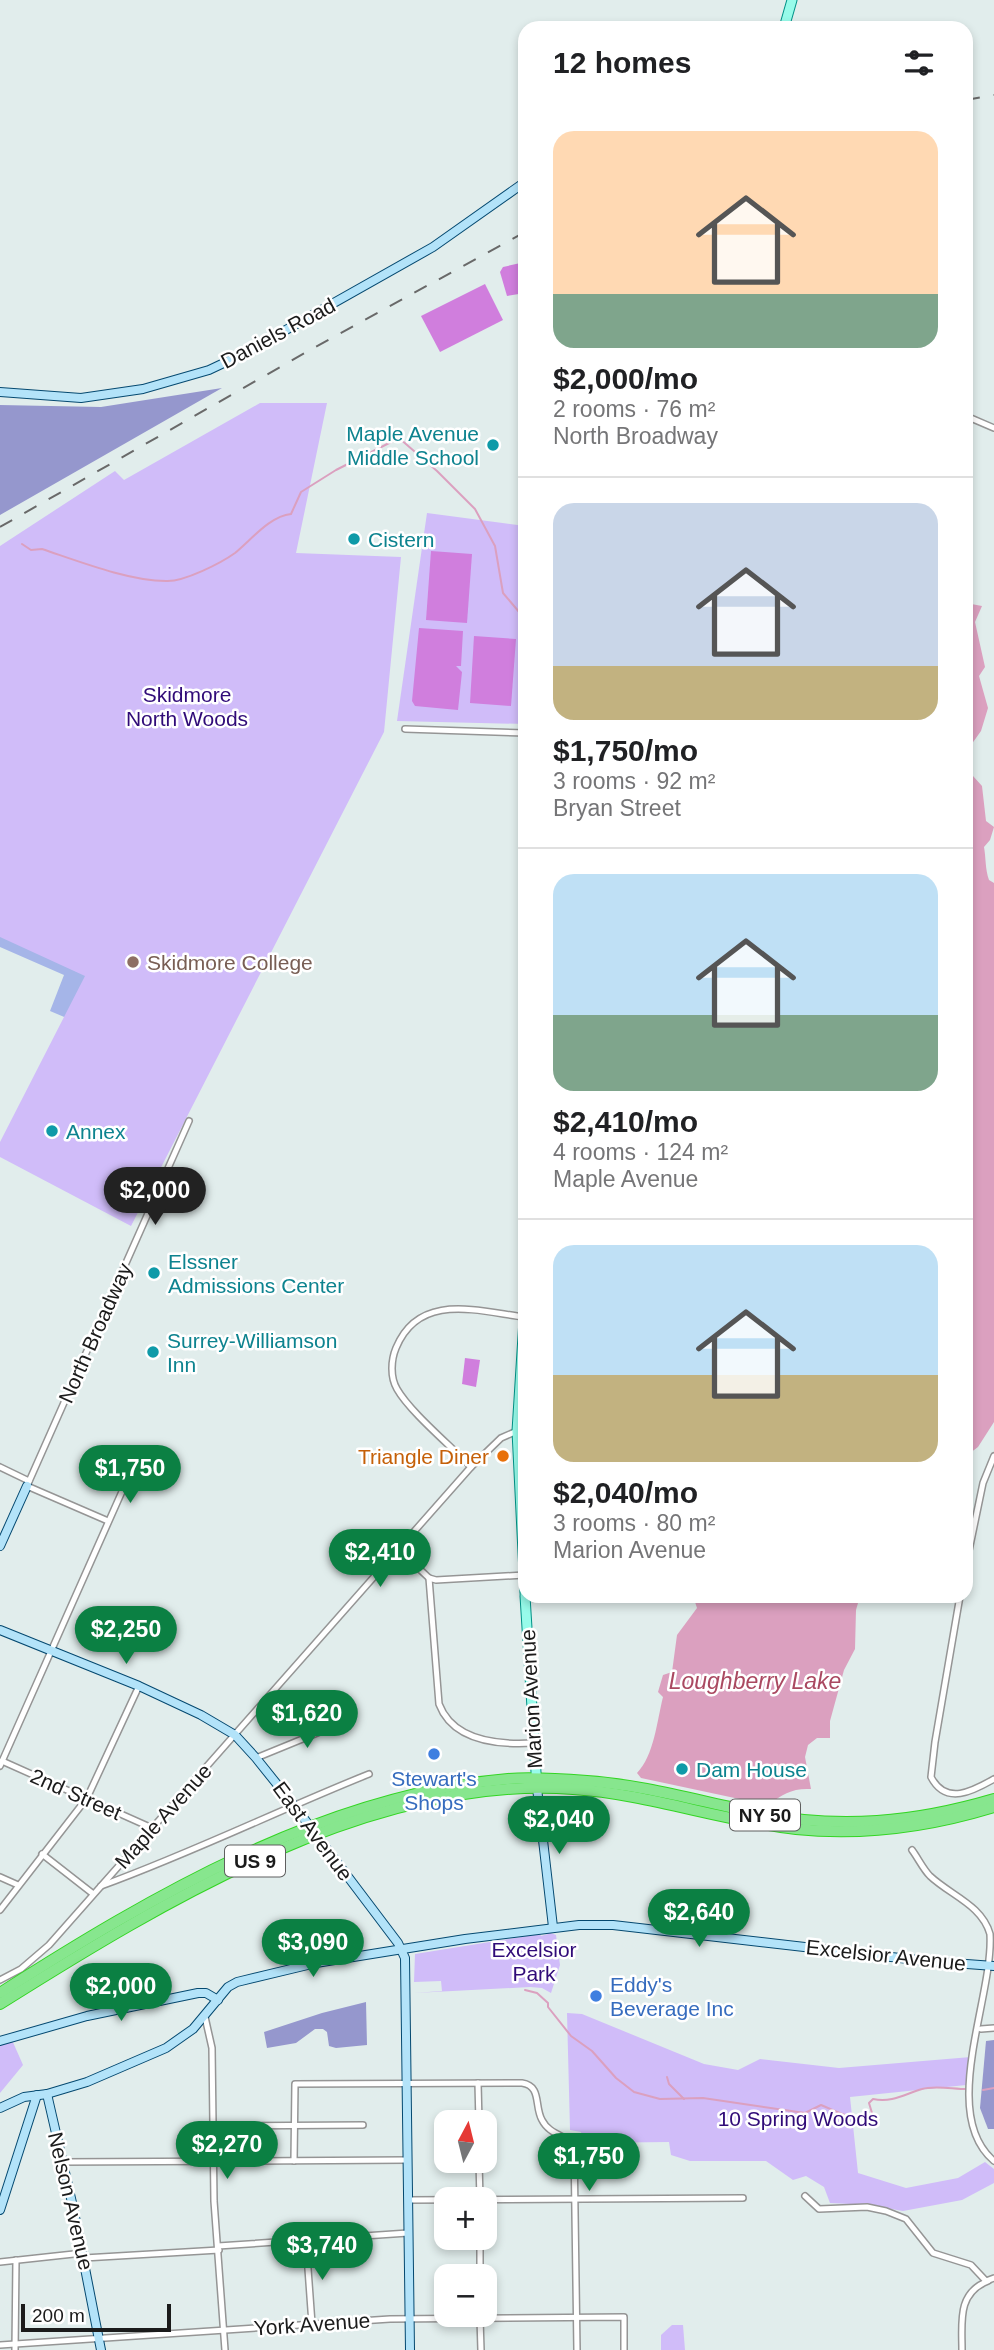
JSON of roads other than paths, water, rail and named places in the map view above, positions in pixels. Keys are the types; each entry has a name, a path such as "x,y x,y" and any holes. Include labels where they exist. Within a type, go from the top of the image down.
{"highway":[{"name":"NY 50","path":"536,1783 624,1785 769,1815 826,1822 897,1821 994,1799"},
{"name":"NY 50","path":"536,1783 615,1792 764,1824 841,1832 915,1826 994,1807"},
{"name":"US 9","path":"0,1993 180,1886 314,1832 449,1795 536,1783"},
{"name":"US 9","path":"0,2004 124,1928 205,1884 314,1832"}],"main road":[{"path":"786,21 792,0"},
{"path":"517,1431 518,1415"},
{"name":"Marion Avenue","path":"517,1431 518,1436"},
{"name":"Marion Avenue","path":"525,1603 536,1783"}],"street":[{"name":"Daniels Road","path":"0,392 81,398 142,389 209,370 245,353 433,247 518,186"},
{"path":"973,419 994,428"},
{"path":"404,729 518,733"},
{"name":"North Broadway","path":"0,1546 189,1121"},
{"path":"471,1467 398,1392 392,1371 393,1354 411,1323 436,1310 458,1309 518,1316"},
{"name":"Maple Avenue","path":"0,1980 34,1958 471,1467 501,1438 517,1431"},
{"path":"973,1533 986,1473 994,1456"},
{"path":"0,1467 108,1521"},
{"path":"1,1763 128,1478"},
{"path":"398,1549 429,1578 436,1580 518,1575"},
{"path":"429,1578 439,1703 444,1715 460,1729 488,1742 533,1743"},
{"path":"959,1603 934,1742 931,1777 942,1791 955,1794 976,1789 994,1779"},
{"name":"East Avenue","path":"0,1630 139,1686 201,1715 235,1735 293,1804 387,1927 401,1950 405,1958 410,2350"},
{"path":"0,1910 87,1798 139,1686"},
{"path":"256,1758 349,1720"},
{"name":"2nd Street","path":"1,1763 152,1828"},
{"path":"98,1887 147,1869 293,1804 369,1774"},
{"name":"Marion Avenue","path":"536,1783 553,1927"},
{"path":"912,1850 928,1874 971,1906 985,1921 992,1945 993,1966 981,2029 972,2109 973,2126 983,2150 994,2161"},
{"path":"42,1854 92,1893"},
{"path":"0,1877 18,1885"},
{"name":"Excelsior Avenue","path":"0,2108 13,2101 86,2082 166,2048 194,2029 228,1987 250,1978 316,1963 553,1927 613,1925 993,1966"},
{"path":"1,2041 87,2016 198,1993 206,1993 218,2000"},
{"path":"986,2000 994,1999"},
{"path":"205,2017 212,2048 213,2162 225,2350"},
{"path":"981,2029 994,2028"},
{"path":"294,2161 295,2084 522,2082 531,2085 535,2090 539,2113 545,2126 574,2144 577,2350"},
{"path":"478,2083 479,2110"},
{"name":"Nelson Avenue","path":"47,2094 101,2350"},
{"path":"0,2210 37,2095"},
{"path":"212,2126 363,2125"},
{"path":"62,2162 407,2160"},
{"path":"805,2196 819,2209 867,2207 906,2219 933,2253 971,2264 986,2281"},
{"path":"497,2199 743,2198"},
{"path":"408,2200 434,2200"},
{"path":"0,2262 408,2234"},
{"path":"306,2241 312,2324"},
{"path":"15,2347 16,2260"},
{"path":"962,2350 963,2305 974,2288 994,2280"},
{"name":"York Avenue","path":"497,2317 624,2317 624,2350"},
{"name":"York Avenue","path":"0,2345 15,2347 99,2338 434,2318"},
{"path":"480,2327 481,2350"}],"water":[{"path":"973,604 982,606 975,622 985,667 979,676 988,708 981,731 973,742"},
{"path":"973,776 982,786 986,821 994,827 990,840 984,847 989,880 994,883 994,1422 973,1451"},
{"name":"Loughberry Lake","path":"695,1603 858,1603 855,1649 844,1670 830,1721 830,1738 817,1738 808,1745 805,1757 811,1789 788,1792 768,1805 641,1778 637,1773 643,1766 654,1738 663,1697 658,1692 663,1675 672,1672 677,1635 697,1608"}],"waterway":[{"path":"22,544 31,550 42,549 136,578 166,581 182,578 229,557 268,524 291,514 301,492 336,470 399,438 475,509 495,546 503,593 518,611"},
{"path":"525,1990 537,1993 548,2003 548,2007 571,2036 592,2051 616,2078 634,2092 660,2099 703,2098 805,2113 821,2105 845,2115 863,2117 871,2116 869,2103 873,2099 892,2099 927,2088 967,2089"},
{"path":"667,2077 669,2084 684,2099"},
{"path":"983,2090 994,2088"}],"railway":[{"path":"973,99 994,95"},
{"path":"0,527 310,350 518,236"}],"place":[{"name":"Maple Avenue Middle School","path":"493,445"},
{"name":"Cistern","path":"354,539"},
{"name":"Skidmore College","path":"133,962"},
{"name":"Annex","path":"52,1131"},
{"name":"Elssner Admissions Center","path":"154,1273"},
{"name":"Surrey-Williamson Inn","path":"153,1352"},
{"name":"Triangle Diner","path":"503,1456"},
{"name":"Stewart's Shops","path":"434,1754"},
{"name":"Dam House","path":"682,1769"},
{"name":"Eddy's Beverage Inc","path":"596,1996"}],"park label":[{"name":"Skidmore North Woods","path":"187,706"},
{"name":"Excelsior Park","path":"534,1961"},
{"name":"10 Spring Woods","path":"798,2118"}]}
